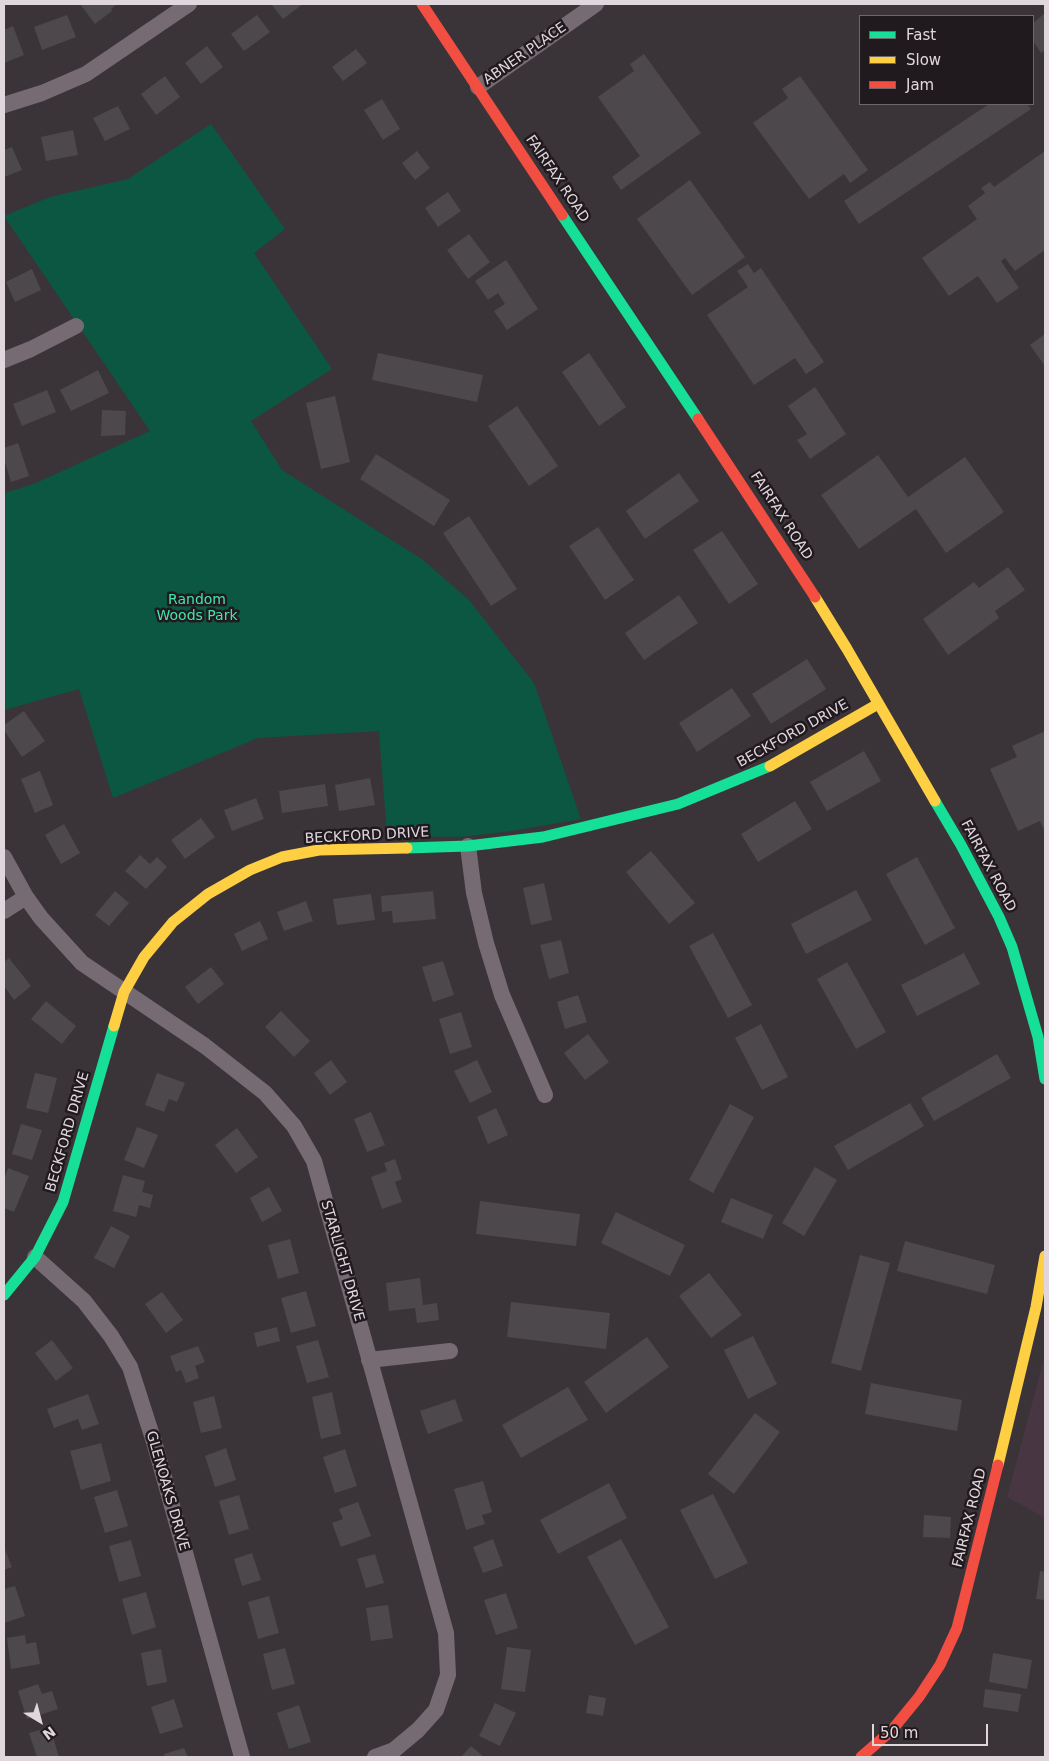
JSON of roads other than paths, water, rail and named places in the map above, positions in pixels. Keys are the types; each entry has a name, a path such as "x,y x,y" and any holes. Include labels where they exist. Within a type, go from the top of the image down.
{"street":[{"path":"4,105 42,93 86,74 189,4"},
{"name":"FAIRFAX ROAD","path":"422,4 763,514 847,649 961,845 999,917 1012,947 1038,1036 1045,1079"},
{"name":"ABNER PLACE","path":"478,87 596,4"},
{"path":"4,360 76,326"},
{"name":"BECKFORD DRIVE","path":"4,1295 35,1257 63,1202 124,992 144,957 173,922 208,894 250,870 282,857 319,850 468,846 542,837 678,804 791,755 878,704"},
{"path":"468,846 474,893 486,943 502,995 544,1095"},
{"name":"STARLIGHT DRIVE","path":"4,857 26,897 41,918 82,963 205,1046 265,1093 294,1126 314,1161 446,1633 448,1675 436,1710 418,1730 394,1750 375,1757"},
{"path":"4,911 26,897"},
{"name":"FAIRFAX ROAD","path":"861,1757 892,1730 919,1697 940,1666 957,1628 1036,1307 1045,1256"},
{"name":"GLENOAKS DRIVE","path":"35,1257 84,1301 111,1336 130,1367 155,1445 242,1757"},
{"path":"370,1360 450,1351"}],"park label":[{"name":"Random Woods Park","path":"197,608"}]}
